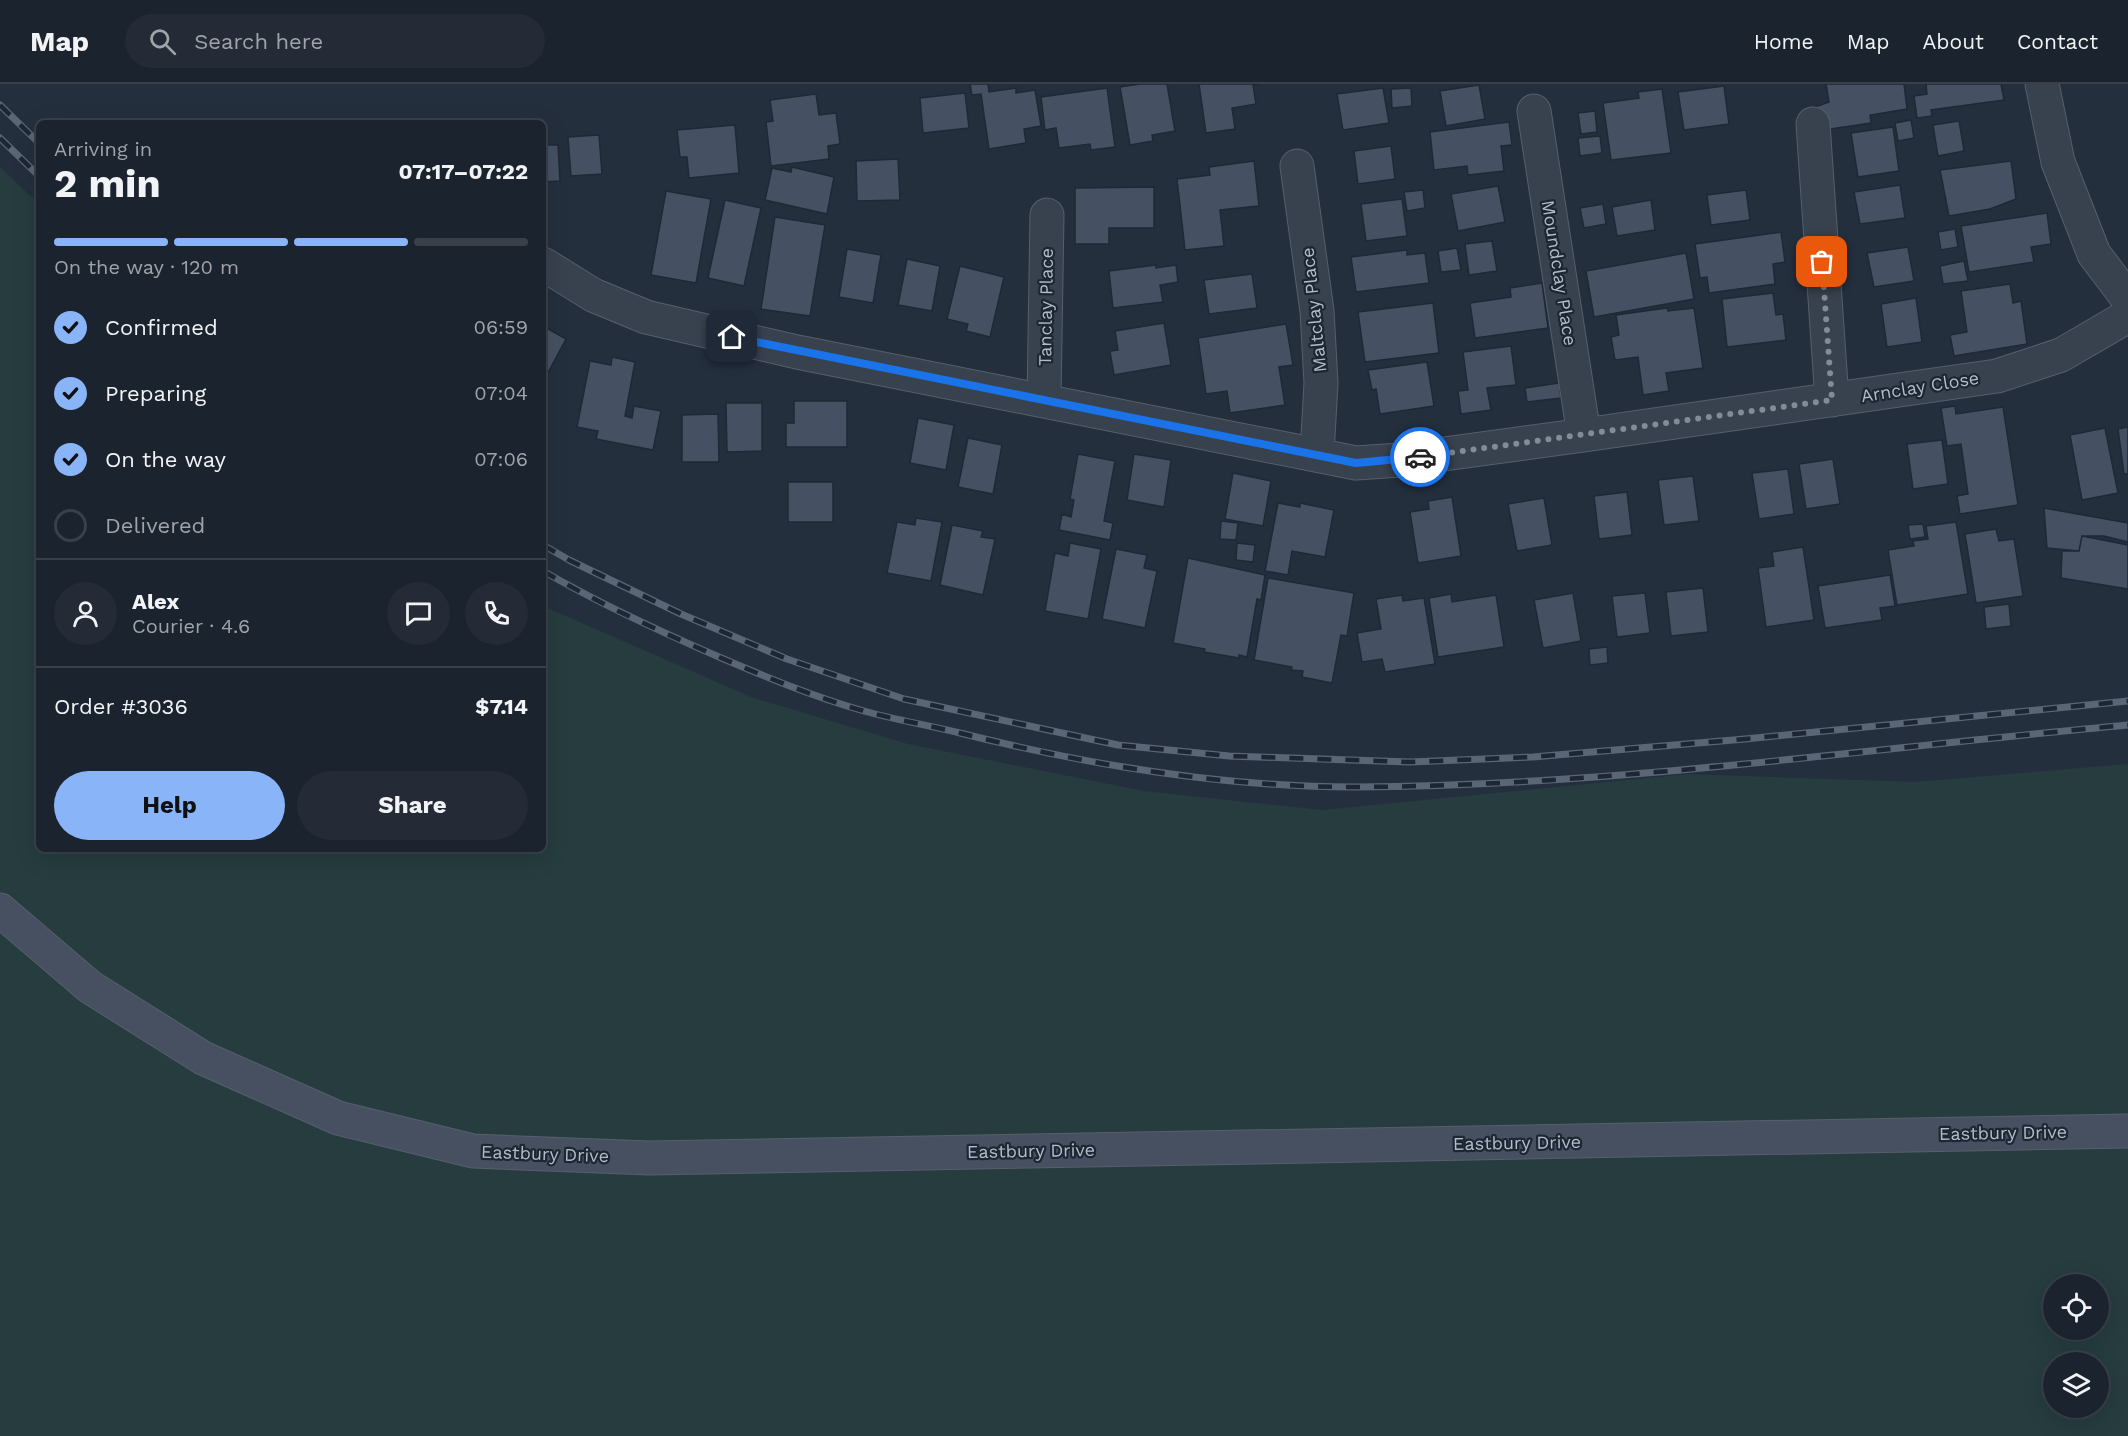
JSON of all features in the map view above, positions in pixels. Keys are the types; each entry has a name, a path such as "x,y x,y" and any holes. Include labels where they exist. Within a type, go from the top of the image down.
{"street":[{"path":"2042,84 2058,162 2094,254 2128,299"},
{"name":"Moundclay Place","path":"1534,111 1584,435"},
{"path":"1813,124 1832,400"},
{"name":"Maltclay Place","path":"1297,166 1317,312 1321,383 1317,454"},
{"name":"Tanclay Place","path":"1044,399 1047,215"},
{"name":"Arnclay Close","path":"546,266 593,295 646,317 797,352 1044,399 1271,448 1317,454 1356,463 1400,460 1997,376 2061,355 2128,316"},
{"name":"Eastbury Drive","path":"0,910 90,987 203,1058 338,1118 473,1151 649,1158 2128,1131"}],"green space":[{"path":"0,167 36,201 36,852 546,852 546,607 751,697 908,744 1144,791 1322,810 1688,774 1915,782 2128,764 2128,1436 0,1436"}],"building":[{"path":"970,84 988,84 989,92 1016,88 1016,93 1035,90 1041,126 1024,129 1026,143 989,149 981,94 972,95"},
{"path":"1167,84 1175,131 1152,135 1153,141 1130,145 1120,87"},
{"path":"1199,84 1261,84 1253,85 1256,104 1232,108 1235,129 1206,133"},
{"path":"1826,84 1904,84 1907,109 1870,115 1871,123 1817,131 1815,107 1829,102"},
{"path":"1926,84 2001,84 2004,100 1931,110 1932,116 1917,118 1914,96 1927,94"},
{"path":"1479,85 1485,119 1446,126 1440,91"},
{"path":"1724,86 1729,124 1684,130 1678,92"},
{"path":"1107,88 1115,147 1091,150 1090,144 1059,148 1056,128 1045,130 1041,97"},
{"path":"1383,88 1389,123 1343,130 1337,94"},
{"path":"1411,88 1412,106 1392,108 1391,89"},
{"path":"1662,89 1671,153 1611,160 1603,103 1639,98 1638,92"},
{"path":"965,93 969,128 923,133 920,98"},
{"path":"816,94 819,115 836,113 840,144 828,146 829,159 771,166 766,122 773,121 770,100"},
{"path":"1595,111 1597,132 1581,134 1578,113"},
{"path":"1911,120 1914,138 1898,141 1895,123"},
{"path":"1959,121 1964,151 1938,156 1933,125"},
{"path":"1509,122 1512,145 1501,146 1504,171 1468,175 1467,166 1434,170 1430,132"},
{"path":"735,125 739,173 689,178 687,157 680,157 677,130"},
{"path":"1893,127 1899,171 1858,177 1851,133"},
{"path":"599,135 602,174 571,176 568,137"},
{"path":"1600,136 1602,153 1580,156 1578,138"},
{"path":"546,145 558,145 560,181 546,182"},
{"path":"1391,146 1395,179 1358,184 1354,151"},
{"path":"898,159 900,200 857,201 856,161"},
{"path":"1254,161 1259,206 1220,210 1224,246 1185,250 1177,179 1210,175 1209,167"},
{"path":"2011,161 2016,199 1990,209 1949,216 1940,170"},
{"path":"792,167 834,177 827,214 765,200 772,168 791,172"},
{"path":"1900,185 1905,218 1860,224 1854,192"},
{"path":"1498,186 1505,222 1458,231 1451,194"},
{"path":"1154,187 1154,228 1109,228 1109,244 1075,244 1075,188"},
{"path":"1423,190 1425,208 1407,211 1404,192"},
{"path":"1746,190 1750,220 1711,225 1707,195"},
{"path":"666,191 711,199 696,283 651,275"},
{"path":"1402,199 1407,236 1366,241 1361,204"},
{"path":"725,200 761,208 744,286 708,278"},
{"path":"1651,200 1655,230 1617,236 1612,207"},
{"path":"1603,204 1606,224 1584,228 1580,208"},
{"path":"2047,213 2051,244 2031,247 2034,262 1969,272 1961,226"},
{"path":"775,217 825,225 810,316 761,309"},
{"path":"1955,229 1958,247 1941,250 1938,232"},
{"path":"1781,232 1785,262 1773,264 1775,284 1709,293 1707,277 1700,278 1695,244"},
{"path":"1492,241 1497,271 1469,275 1465,244"},
{"path":"1908,247 1914,281 1874,287 1867,253"},
{"path":"1457,248 1461,270 1441,272 1438,251"},
{"path":"847,249 881,255 873,303 839,297"},
{"path":"1407,250 1407,255 1425,253 1429,283 1356,292 1351,257"},
{"path":"1686,253 1694,299 1594,317 1586,271"},
{"path":"907,259 940,266 932,311 898,305"},
{"path":"1964,261 1968,281 1943,284 1940,266"},
{"path":"1156,265 1156,268 1176,265 1178,282 1160,285 1163,302 1113,308 1109,271"},
{"path":"960,266 1004,277 990,337 966,331 968,324 947,319"},
{"path":"1252,274 1257,308 1209,314 1204,280"},
{"path":"1542,283 1548,328 1475,338 1470,303 1511,297 1510,288"},
{"path":"2010,284 2013,303 2021,301 2027,344 1954,356 1950,335 1967,332 1961,291"},
{"path":"1773,293 1776,315 1783,314 1786,340 1727,347 1722,299"},
{"path":"1916,298 1922,342 1887,347 1881,304"},
{"path":"1433,303 1439,353 1365,362 1358,312"},
{"path":"1667,308 1668,311 1694,308 1703,368 1666,373 1669,391 1643,395 1638,357 1615,360 1611,337 1619,335 1616,315"},
{"path":"1164,323 1171,365 1114,375 1110,351 1118,350 1115,331"},
{"path":"1286,324 1293,365 1279,367 1285,405 1230,413 1227,391 1206,394 1198,338"},
{"path":"546,328 566,339 546,376"},
{"path":"1511,346 1516,385 1487,388 1491,410 1461,414 1458,391 1468,390 1463,352"},
{"path":"612,357 635,362 625,416 632,418 634,406 661,411 653,450 596,439 598,431 577,427 590,361 611,365"},
{"path":"1427,362 1434,406 1380,414 1376,389 1372,390 1368,370"},
{"path":"1559,383 1561,398 1527,402 1525,388"},
{"path":"794,401 847,401 847,447 786,447 786,423 794,423"},
{"path":"726,403 762,403 762,451 727,452"},
{"path":"1955,406 1956,414 2003,407 2018,505 1960,514 1957,496 1968,494 1961,444 1947,446 1941,408"},
{"path":"718,414 719,462 682,462 682,415"},
{"path":"918,418 954,425 946,470 910,463"},
{"path":"2128,427 2128,474 2124,474 2118,429"},
{"path":"2105,428 2118,493 2082,500 2070,435"},
{"path":"968,438 1002,445 993,494 958,487"},
{"path":"1942,440 1948,484 1913,489 1907,444"},
{"path":"1078,454 1115,461 1104,521 1113,523 1110,540 1059,530 1062,514 1071,517 1074,500 1070,499"},
{"path":"1134,454 1171,460 1164,507 1127,500"},
{"path":"1833,459 1840,504 1806,509 1799,464"},
{"path":"1788,469 1794,514 1759,519 1752,473"},
{"path":"1233,473 1271,481 1263,526 1225,519"},
{"path":"1693,476 1699,521 1664,525 1658,480"},
{"path":"788,482 833,482 833,522 788,522"},
{"path":"1627,492 1632,535 1599,539 1594,496"},
{"path":"1452,497 1461,556 1418,563 1410,512 1429,509 1428,501"},
{"path":"1544,498 1552,545 1517,551 1508,504"},
{"path":"1278,503 1300,507 1300,503 1334,510 1325,557 1292,551 1288,575 1265,571"},
{"path":"2044,508 2128,523 2128,542 2104,536 2082,536 2079,551 2047,548"},
{"path":"916,518 942,522 931,581 887,573 897,522 915,525"},
{"path":"1221,521 1238,523 1236,540 1220,539"},
{"path":"1956,522 1968,594 1897,605 1888,550 1914,546 1913,541 1928,539 1926,526"},
{"path":"1923,524 1925,537 1910,539 1908,525"},
{"path":"952,525 983,531 981,537 995,539 983,595 940,585"},
{"path":"1996,529 1999,541 2014,539 2023,596 1976,603 1965,534"},
{"path":"2082,536 2128,545 2128,589 2061,578 2062,551 2079,551"},
{"path":"1070,543 1101,549 1088,619 1045,611 1055,553 1068,556"},
{"path":"1237,543 1255,545 1253,562 1236,560"},
{"path":"1803,547 1814,620 1766,627 1758,568 1774,566 1772,552"},
{"path":"1116,549 1147,555 1144,568 1157,571 1145,628 1102,619"},
{"path":"1188,558 1265,575 1261,600 1257,599 1247,657 1239,655 1239,658 1204,652 1205,649 1173,643"},
{"path":"1890,575 1895,606 1880,608 1882,620 1825,628 1818,586"},
{"path":"1268,578 1354,593 1347,636 1341,635 1332,683 1302,677 1303,671 1291,670 1292,667 1254,660"},
{"path":"1703,588 1708,632 1671,636 1666,592"},
{"path":"1573,593 1581,641 1543,648 1534,600"},
{"path":"1645,593 1650,633 1617,637 1612,596"},
{"path":"1451,594 1452,602 1496,595 1504,647 1438,657 1429,598"},
{"path":"1402,595 1403,601 1424,598 1435,664 1385,672 1382,659 1362,662 1357,633 1381,629 1376,599"},
{"path":"2009,604 2011,626 1986,629 1984,607"},
{"path":"1607,647 1608,663 1590,665 1589,649"}],"railway":[{"path":"0,105 36,140"},
{"path":"0,138 36,173"},
{"path":"546,547 681,614 787,659 904,699 1118,745 1229,756 1410,762 1533,757 1745,739 2128,701"},
{"path":"546,573 608,606 697,647 754,672 845,705 888,717 1057,755 1156,772 1255,783 1355,787 1549,780 1742,764 2128,725"}],"way so far":[{"path":"1420,457 1832,400 1822,262"}],"route":[{"path":"732,337 797,352 1044,399 1271,448 1317,454 1356,463 1420,457"}]}
